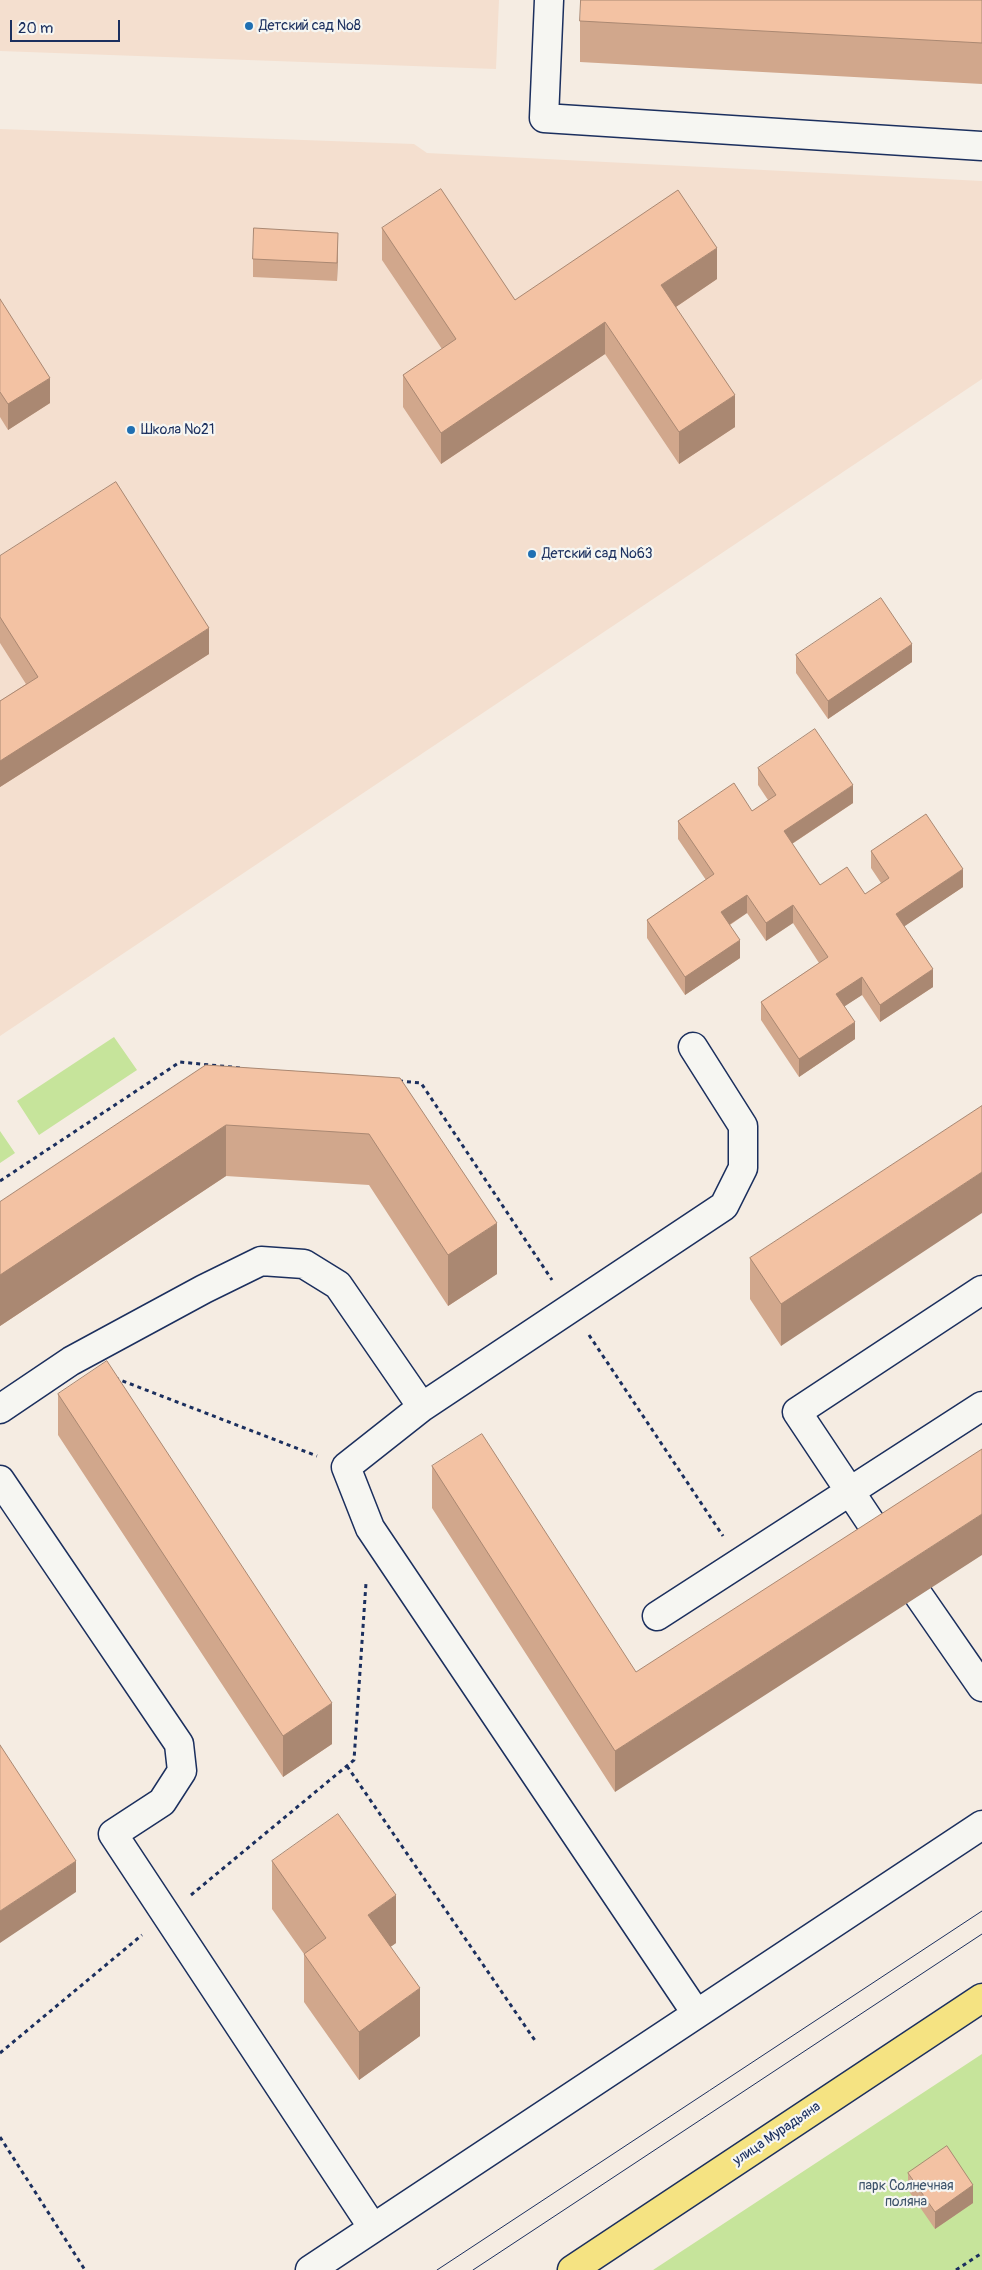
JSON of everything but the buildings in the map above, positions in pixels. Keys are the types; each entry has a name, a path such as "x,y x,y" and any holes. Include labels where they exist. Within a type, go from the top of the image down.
{"main road":[{"name":"улица Мурадьяна","path":"572,2270 982,1998"}],"lane":[{"path":"549,0 544,118 982,146"},
{"path":"693,1047 743,1126 743,1168 724,1206 422,1407 346,1467 370,1528 696,2013"},
{"path":"0,1409 71,1361 204,1289 261,1261 304,1264 338,1285 422,1407"},
{"path":"889,1550 797,1412 982,1290"},
{"path":"657,1616 982,1406"},
{"path":"0,1480 179,1744 182,1771 162,1802 113,1834 373,2228"},
{"path":"918,1596 982,1687"},
{"path":"310,2270 982,1825"}],"path":[{"path":"0,1181 180,1062 247,1068"},
{"path":"392,1080 421,1083 741,1562"},
{"path":"71,1361 346,1467"},
{"path":"0,2053 354,1760 370,1528"},
{"path":"347,1766 536,2042"},
{"path":"0,2137 85,2270"},
{"path":"956,2270 982,2252"}],"shaded area":[{"name":"Детский сад №8","path":"0,0 499,0 496,69 0,51"},
{"path":"0,129 414,144 427,153 982,181 982,379 0,1036"}],"green space":[{"path":"114,1037 137,1070 39,1135 17,1101"},
{"path":"0,1131 15,1153 0,1163"},
{"name":"парк Солнечная поляна","path":"982,2054 982,2270 653,2270"}],"tram line":[{"path":"437,2270 982,1911"},
{"path":"473,2270 982,1934"}],"place":[{"name":"Детский сад №8","path":"249,26"},
{"name":"Школа №21","path":"131,430"},
{"name":"Детский сад №63","path":"532,554"}]}
